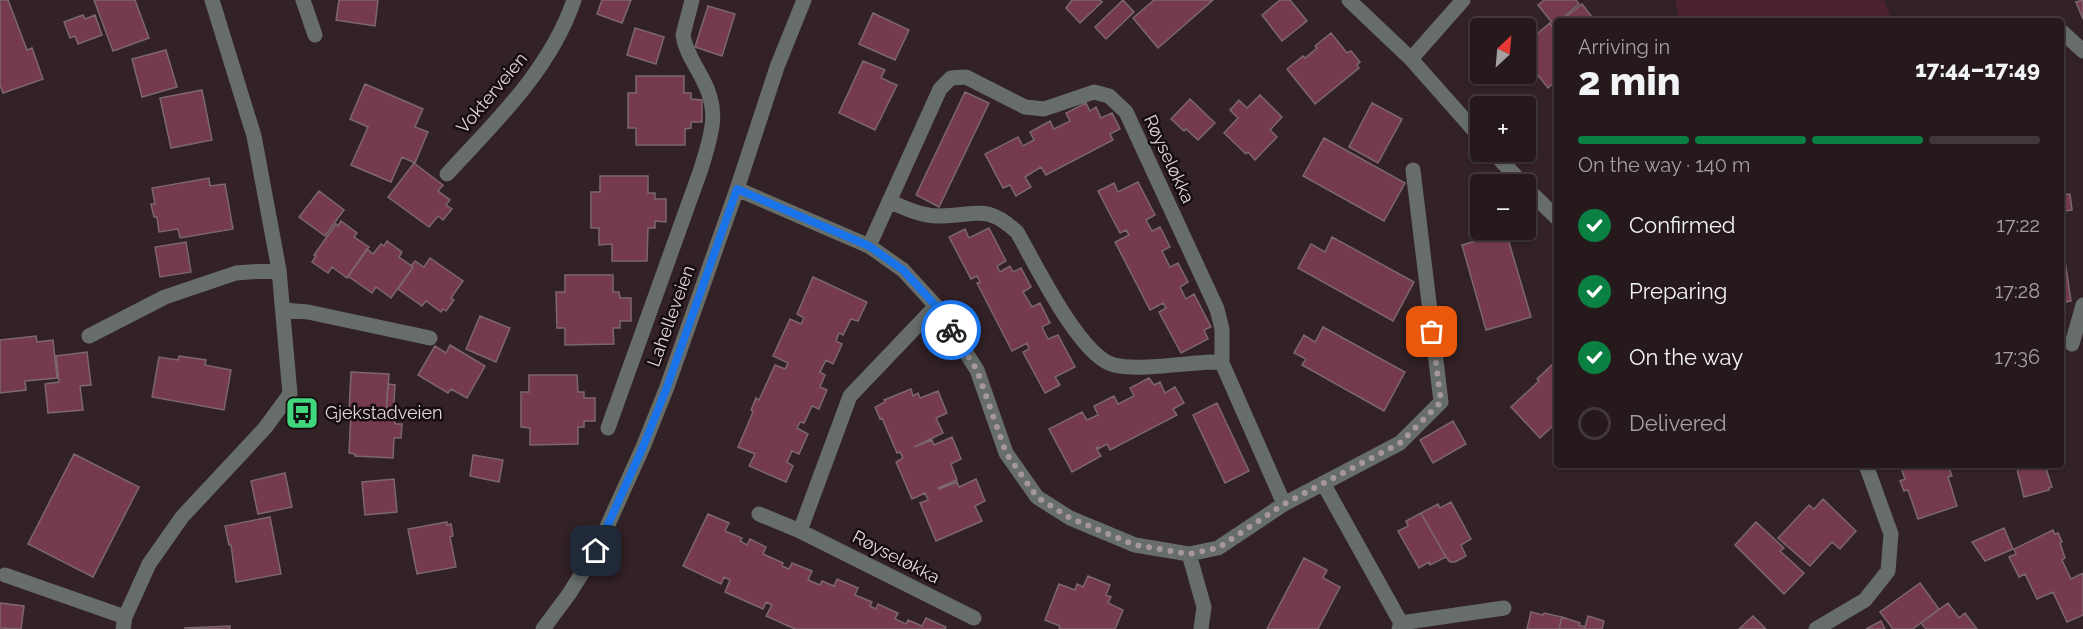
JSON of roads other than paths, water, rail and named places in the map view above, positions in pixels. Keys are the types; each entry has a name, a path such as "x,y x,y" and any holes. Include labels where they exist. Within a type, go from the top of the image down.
{"street":[{"path":"5,575 124,623 149,564 182,517 265,428 290,394 279,270 254,136 212,0"},
{"path":"303,0 315,35"},
{"path":"608,428 701,170 713,129 712,100 704,80 689,55 683,35 692,0"},
{"path":"1349,0 1411,59 1470,126"},
{"path":"1411,59 1463,0"},
{"name":"Vokterveien","path":"447,174 527,87 547,57 573,1"},
{"name":"Lahelleveien","path":"543,629 569,594 596,551 643,447 667,387 737,189 777,67 802,1"},
{"path":"2064,34 2083,51"},
{"name":"Røyseløkka","path":"869,246 940,89 951,78 966,77 1025,107 1044,109 1094,92 1109,96 1126,112 1217,309 1222,329 1222,363 1284,504"},
{"path":"1502,162 1513,174"},
{"path":"737,189 869,246 903,270 936,306 977,370 1006,453 1037,497 1070,518 1135,545 1189,554 1218,548 1284,504 1400,443 1441,402 1413,170"},
{"path":"1536,198 1554,215"},
{"path":"889,201 928,215 980,212 1004,220 1017,232 1077,334 1094,353 1107,363 1126,367 1222,363"},
{"path":"89,336 165,297 236,273 279,270"},
{"path":"2072,344 2083,305"},
{"path":"800,531 850,396 936,306"},
{"path":"283,310 308,312 429,338"},
{"path":"1816,629 1865,600 1888,571 1891,534 1867,468"},
{"path":"1323,483 1400,626 1504,608"},
{"name":"Røyseløkka","path":"759,514 800,531 974,618"},
{"path":"1189,554 1204,607 1201,629"}],"place":[{"name":"Gjekstadveien","path":"302,413"}]}
